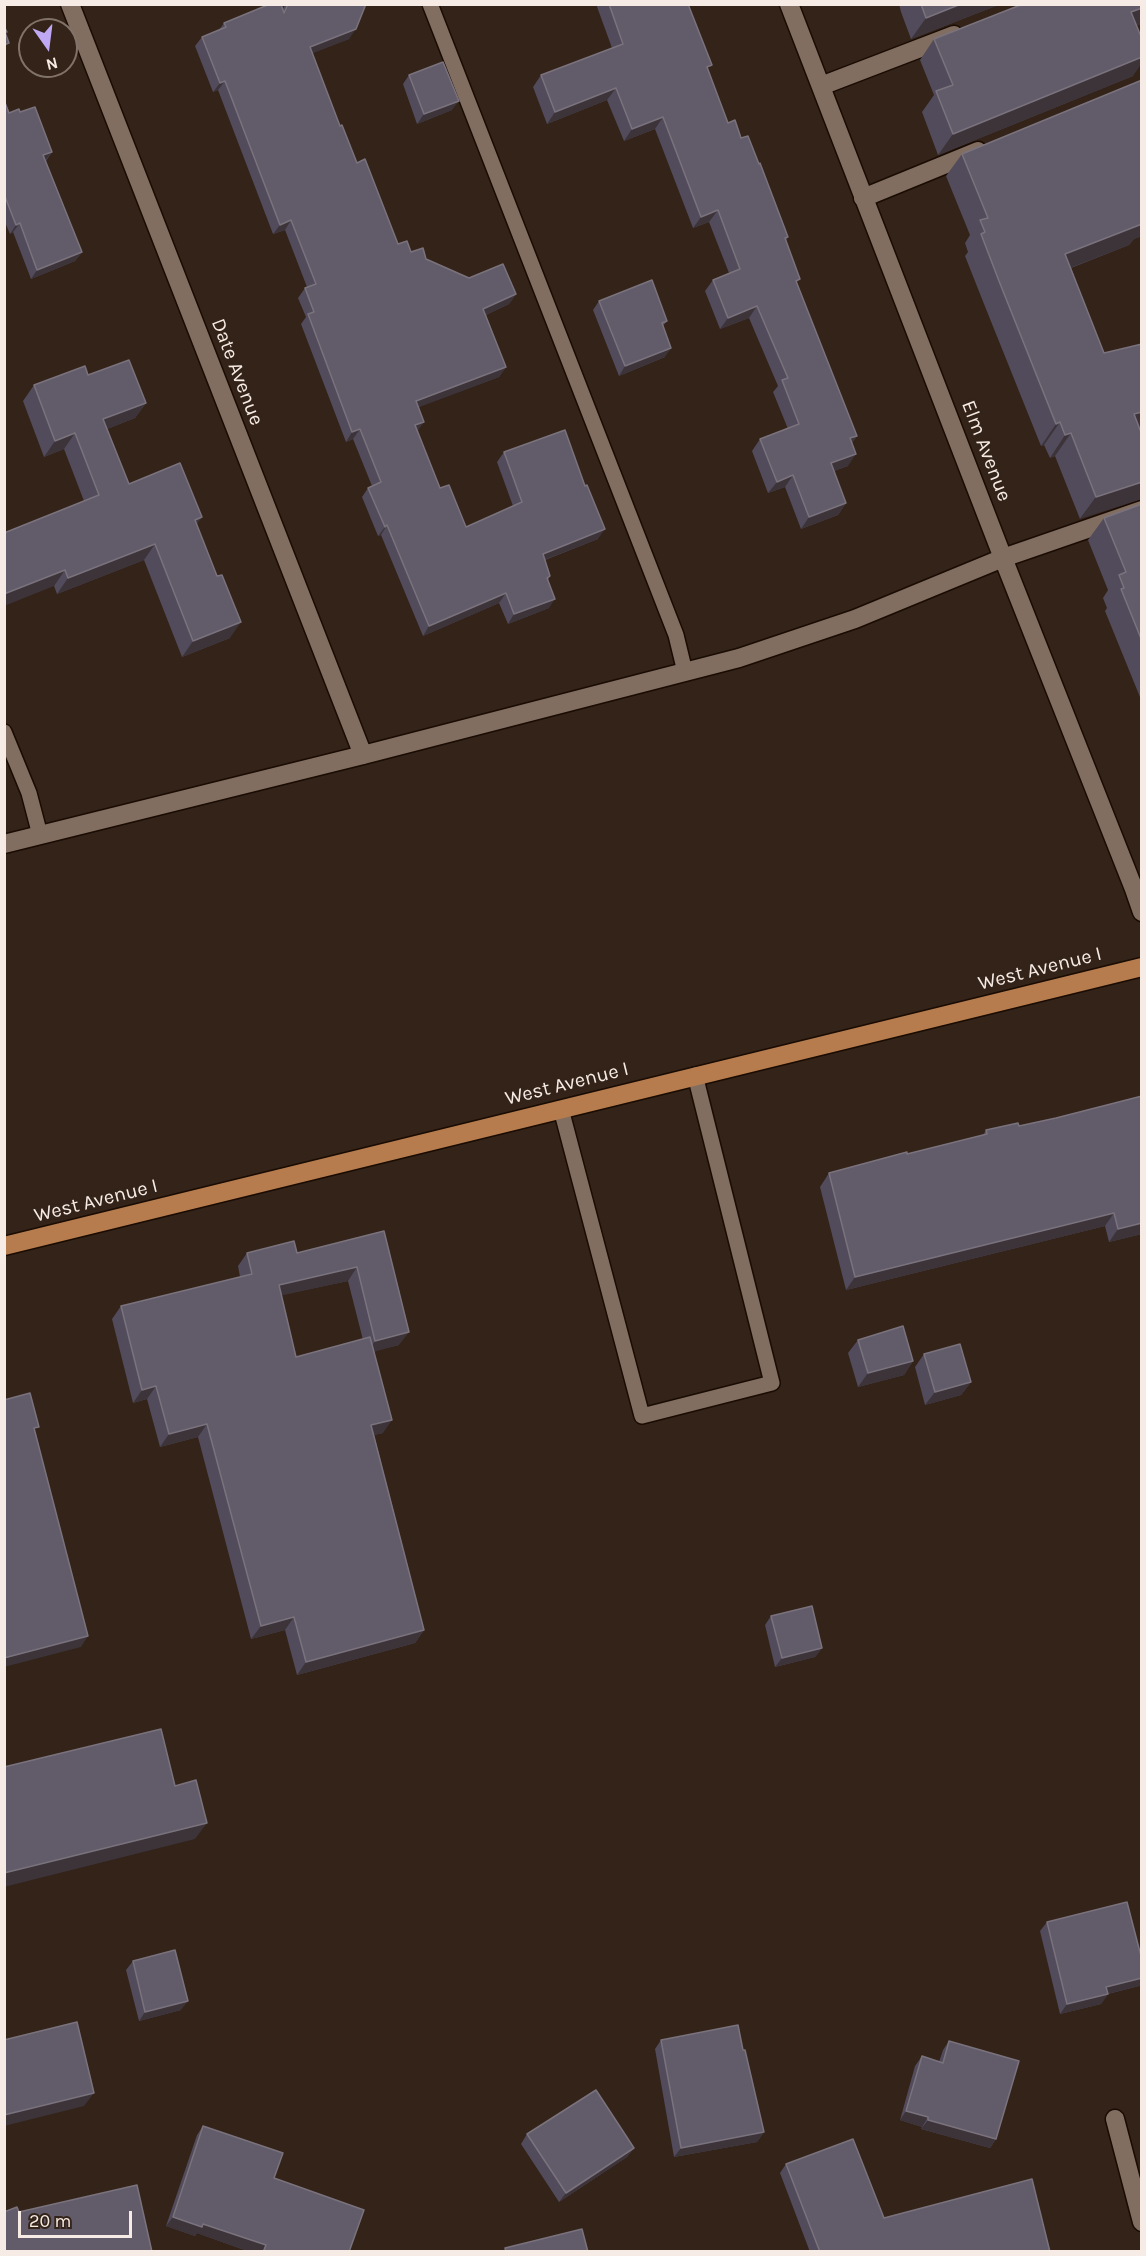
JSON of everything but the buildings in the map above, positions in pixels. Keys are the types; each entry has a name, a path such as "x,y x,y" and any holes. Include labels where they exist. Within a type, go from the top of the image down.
{"main road":[{"name":"West Avenue I","path":"4,1246 1142,967"}],"street":[{"name":"Date Avenue","path":"70,4 363,755"},
{"name":"Elm Avenue","path":"789,4 1142,912"},
{"path":"821,86 970,28"},
{"path":"863,198 993,146"},
{"path":"4,844 739,658 855,619 1003,558 1142,510"},
{"path":"1115,2119 1142,2222"}],"lane":[{"path":"429,4 676,635 685,672"},
{"path":"4,732 28,793 40,835"},
{"path":"561,1109 642,1416 664,1411 771,1383 695,1075"}]}
